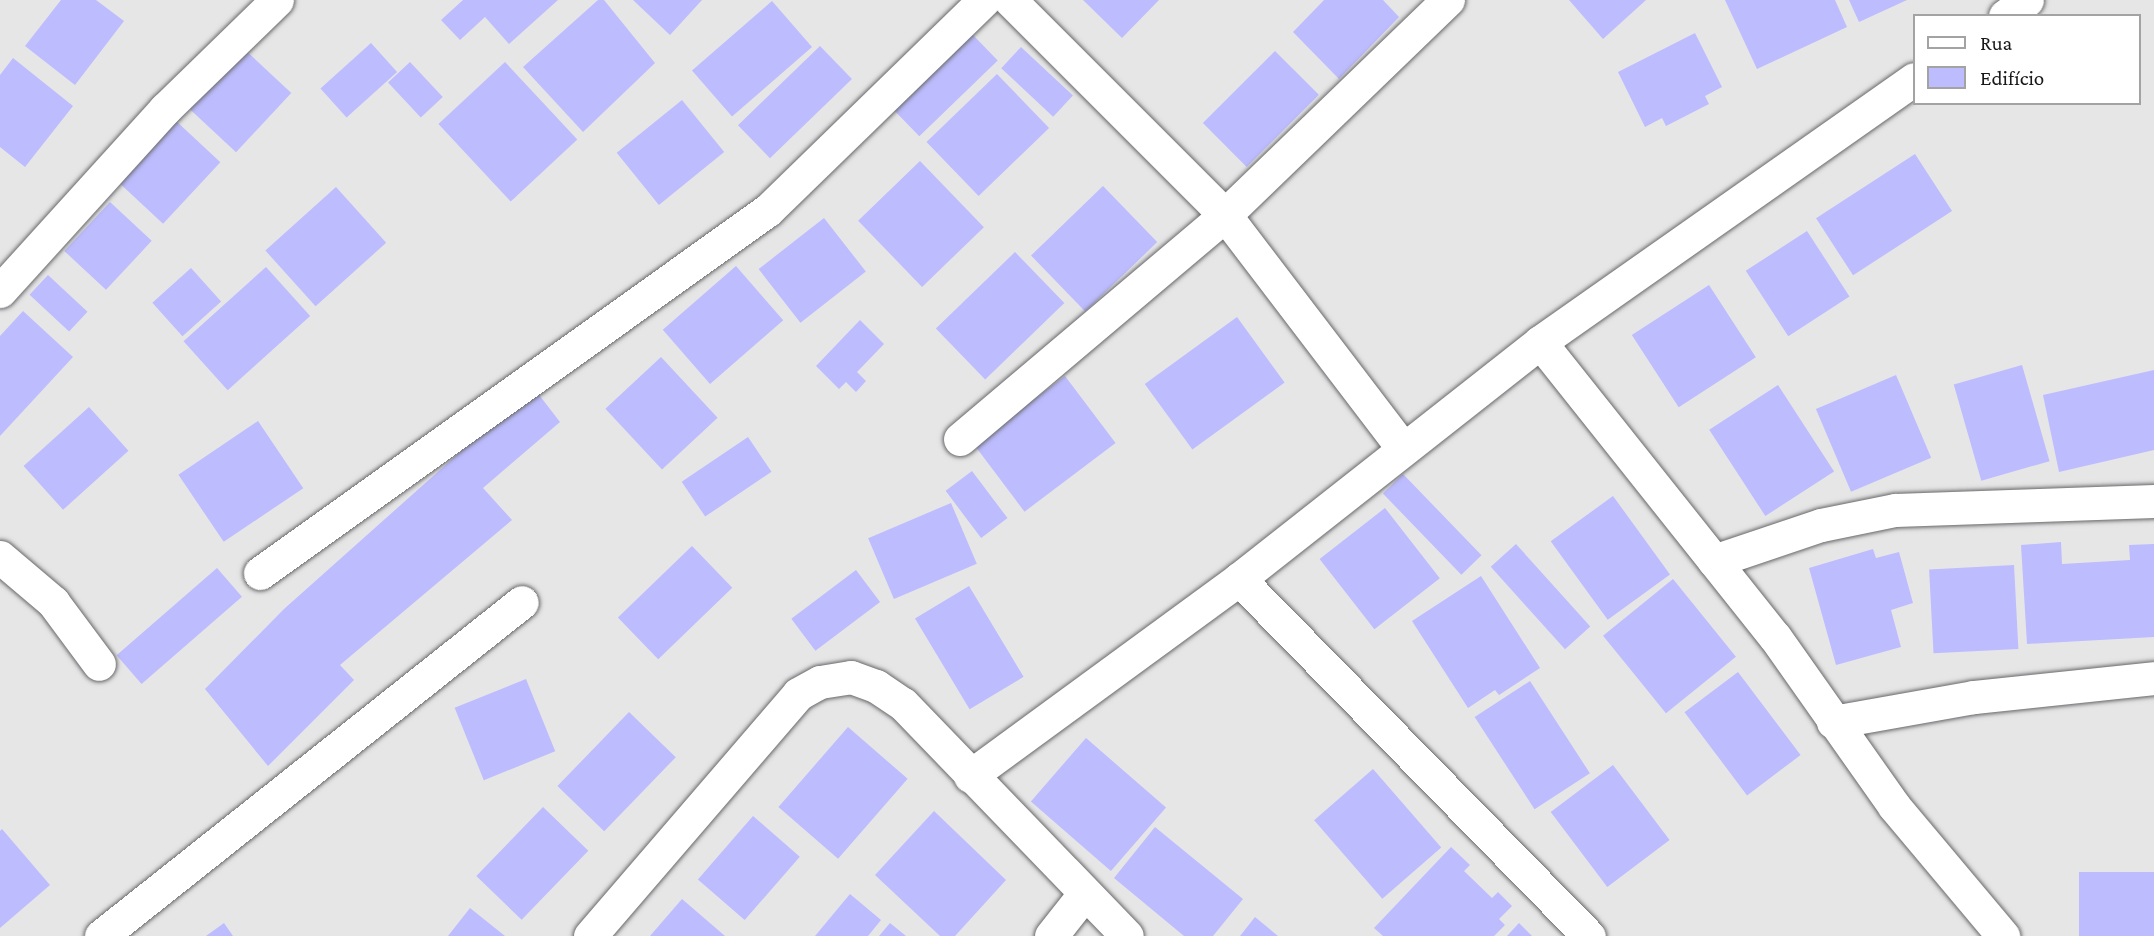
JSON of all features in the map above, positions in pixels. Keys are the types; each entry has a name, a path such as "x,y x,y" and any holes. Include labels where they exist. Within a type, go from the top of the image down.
{"street":[{"path":"0,291 165,108 277,0"},
{"path":"260,573 768,210 984,0"},
{"path":"1010,0 1225,215 1403,449"},
{"path":"960,439 1225,215 1448,0"},
{"path":"2008,14 2027,0"},
{"path":"970,776 1239,579 1540,342 1912,80"},
{"path":"1540,342 1714,561 1894,806 2003,936"},
{"path":"1714,561 1821,525 1895,510 2154,501"},
{"path":"0,557 53,602 99,664"},
{"path":"1239,579 1589,936"},
{"path":"101,936 522,602"},
{"path":"590,936 798,694 820,682 851,677 876,686 903,704 1127,936"},
{"path":"1833,722 1933,703 2154,678"},
{"path":"1051,936 1084,894"}],"building":[{"path":"61,0 96,0 124,21 75,85 25,46"},
{"path":"463,0 558,0 509,44 485,17 460,40 441,20"},
{"path":"598,0 604,0 655,63 583,132 523,67"},
{"path":"633,0 702,0 670,35"},
{"path":"1083,0 1159,0 1122,38"},
{"path":"1324,0 1383,0 1399,17 1339,79 1293,32"},
{"path":"1569,0 1646,0 1603,39"},
{"path":"1725,0 1835,0 1847,27 1757,69"},
{"path":"1849,0 1907,0 1859,22"},
{"path":"772,1 812,47 732,117 692,71"},
{"path":"1695,33 1722,87 1705,96 1709,104 1666,126 1662,118 1645,127 1618,72"},
{"path":"972,34 998,61 919,136 894,110"},
{"path":"371,43 397,72 347,117 320,89"},
{"path":"820,46 852,79 770,158 738,125"},
{"path":"1021,47 1073,95 1053,117 1001,68"},
{"path":"243,48 291,93 236,152 188,107"},
{"path":"1275,51 1319,95 1247,167 1203,123"},
{"path":"13,58 73,106 25,167 0,147 0,75"},
{"path":"410,62 443,97 421,118 388,82"},
{"path":"505,62 577,140 511,202 438,124"},
{"path":"997,74 1049,128 979,196 927,142"},
{"path":"682,100 724,152 659,205 617,153"},
{"path":"175,120 220,162 163,224 118,181"},
{"path":"1915,154 1952,211 1853,275 1816,218"},
{"path":"920,161 984,227 922,287 858,221"},
{"path":"1103,186 1157,242 1085,312 1031,255"},
{"path":"336,187 386,243 316,306 265,251"},
{"path":"110,202 152,241 106,290 64,251"},
{"path":"824,218 866,272 800,323 759,269"},
{"path":"1807,231 1849,296 1788,336 1746,271"},
{"path":"1015,252 1064,303 985,379 936,328"},
{"path":"736,266 783,320 710,384 663,330"},
{"path":"266,267 310,316 228,390 184,341"},
{"path":"191,268 221,301 182,336 152,303"},
{"path":"48,275 87,312 69,332 30,295"},
{"path":"1709,285 1756,357 1679,407 1632,335"},
{"path":"23,311 73,357 0,436 0,336"},
{"path":"1237,317 1285,383 1192,450 1145,384"},
{"path":"860,320 884,344 857,372 866,381 856,392 846,382 839,389 816,366"},
{"path":"661,357 718,418 662,470 605,409"},
{"path":"2022,365 2050,461 1981,481 1954,385"},
{"path":"2154,370 2154,450 2059,472 2043,395"},
{"path":"1896,375 1931,458 1851,492 1816,409"},
{"path":"1065,376 1116,443 1025,512 974,445"},
{"path":"1778,385 1834,471 1765,516 1709,430"},
{"path":"533,387 560,422 483,488 512,520 340,665 354,680 268,766 205,689 284,609"},
{"path":"89,407 128,451 63,510 24,466"},
{"path":"258,421 303,488 224,542 178,475"},
{"path":"748,437 771,472 705,517 682,482"},
{"path":"972,471 1008,518 981,538 946,491"},
{"path":"1403,474 1481,555 1461,575 1383,493"},
{"path":"1613,496 1670,574 1608,620 1551,541"},
{"path":"951,503 977,564 894,599 868,538"},
{"path":"1385,508 1440,578 1374,629 1320,559"},
{"path":"2061,542 2062,564 2130,560 2129,545 2154,544 2154,637 2027,644 2021,545"},
{"path":"1516,544 1590,626 1565,649 1491,567"},
{"path":"692,546 732,588 658,659 618,618"},
{"path":"1873,549 1876,558 1899,552 1913,603 1891,610 1901,647 1836,665 1809,568"},
{"path":"2014,565 2018,649 1934,653 1929,569"},
{"path":"217,568 242,597 142,684 117,655"},
{"path":"856,570 880,602 815,651 791,619"},
{"path":"1481,576 1540,668 1499,695 1495,690 1468,708 1412,621"},
{"path":"1673,579 1736,657 1666,713 1603,636"},
{"path":"969,586 1024,677 970,709 915,618"},
{"path":"1738,672 1801,755 1747,795 1684,712"},
{"path":"526,679 555,751 484,780 455,708"},
{"path":"1530,681 1590,773 1535,809 1475,717"},
{"path":"629,712 676,757 604,831 557,786"},
{"path":"848,727 908,779 838,859 778,807"},
{"path":"1086,738 1166,808 1111,871 1031,801"},
{"path":"1613,765 1670,840 1607,887 1551,812"},
{"path":"1373,769 1441,847 1382,899 1314,820"},
{"path":"543,807 588,851 522,920 476,876"},
{"path":"934,811 1006,880 955,936 940,936 875,875"},
{"path":"753,816 800,857 745,920 698,879"},
{"path":"1155,827 1243,899 1213,936 1184,936 1114,878"},
{"path":"2,829 50,885 0,928 0,831"},
{"path":"1451,847 1470,865 1464,871 1492,898 1498,892 1512,906 1499,919 1505,925 1494,936 1383,936 1374,928"},
{"path":"2079,872 2154,872 2154,936 2079,936"},
{"path":"850,894 881,920 868,936 815,936"},
{"path":"682,899 725,936 650,936"},
{"path":"470,908 505,936 448,936"},
{"path":"1255,917 1278,936 1240,936"},
{"path":"224,923 233,936 206,936"},
{"path":"890,923 906,936 879,936"},
{"path":"1519,923 1532,936 1507,936"}]}
